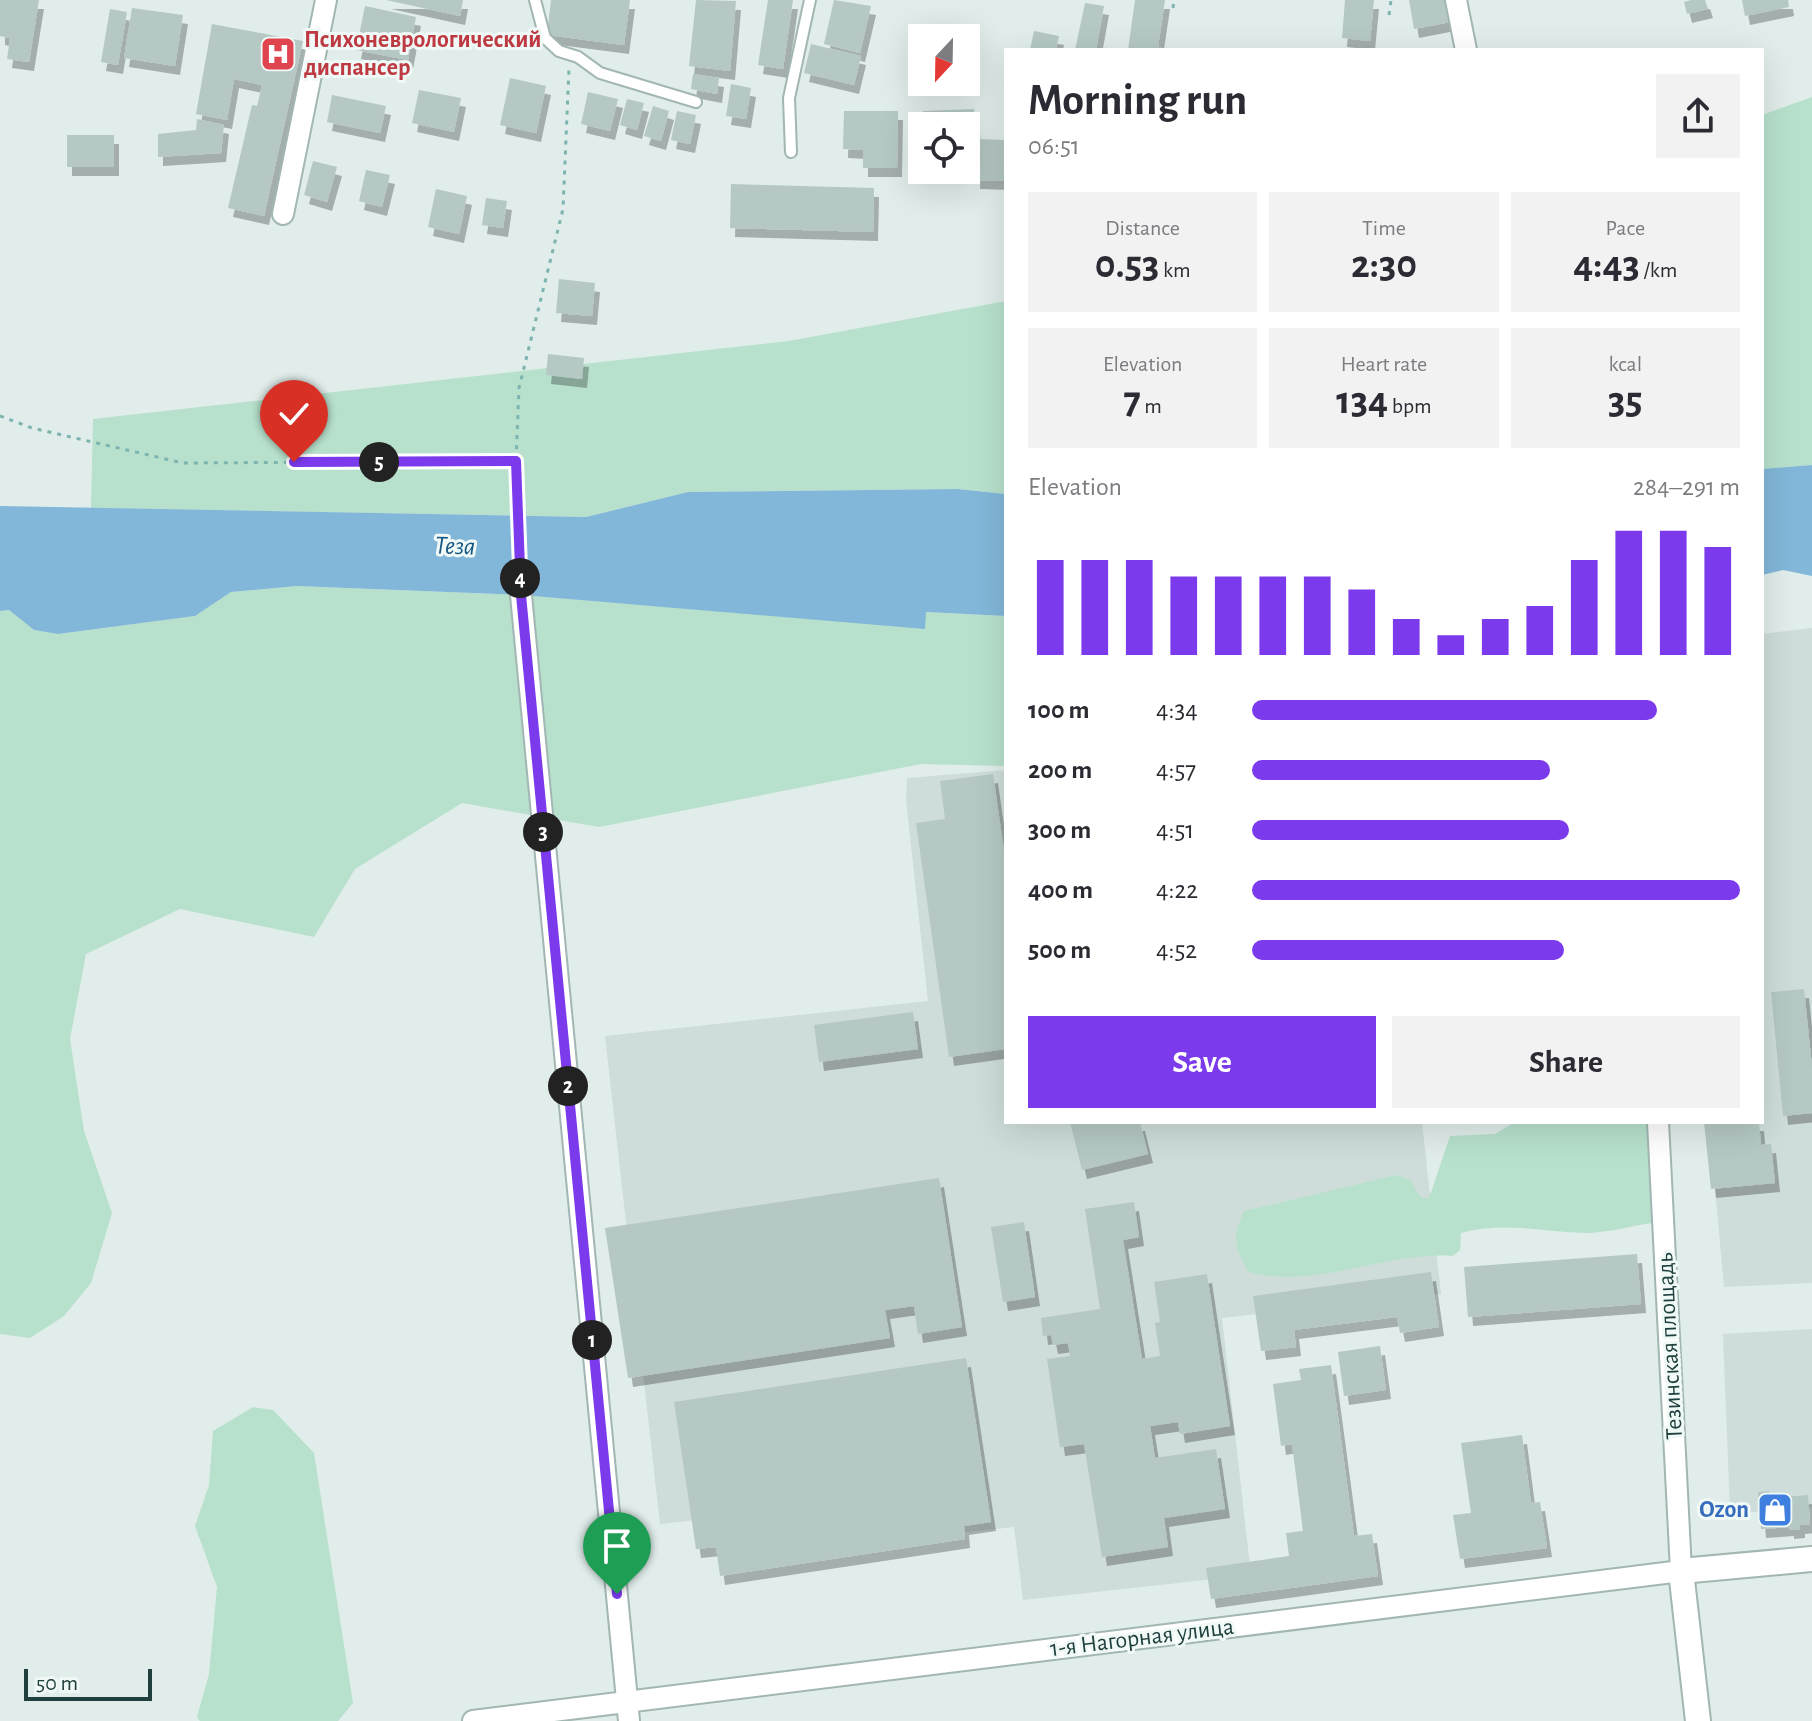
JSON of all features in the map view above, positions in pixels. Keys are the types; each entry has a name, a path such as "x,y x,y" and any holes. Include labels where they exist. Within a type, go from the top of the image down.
{"street":[{"path":"283,214 326,0"},
{"path":"1456,0 1466,48"},
{"path":"521,595 628,1711"},
{"name":"Тезинская площадь","path":"1658,1124 1681,1571"},
{"name":"1-я Нагорная улица","path":"473,1721 628,1711 1681,1571 1812,1559"},
{"path":"1681,1571 1698,1721"}],"lane":[{"path":"535,0 545,38 559,51 578,57 600,73 696,102"},
{"path":"791,152 789,98 810,0"}],"path":[{"path":"1173,8 1174,0"},
{"path":"1389,15 1391,0"},
{"path":"521,595 516,461 519,388 563,209 569,66 559,51"},
{"path":"0,416 32,428 183,463 516,461"}],"shaded area":[{"path":"1812,628 1812,1283 1724,1287 1709,1124 1764,1124 1764,634"},
{"path":"1004,770 1004,1124 1422,1124 1441,1294 1222,1318 1251,1575 1023,1600 1014,1527 772,1553 767,1512 660,1524 605,1036 928,1001 906,800 907,778"},
{"path":"1812,1329 1812,1507 1730,1514 1723,1334"}],"green space":[{"path":"1812,97 1812,465 1764,469 1764,114"},
{"path":"1004,301 1004,494 956,489 688,492 586,517 91,508 93,419 789,341"},
{"path":"297,586 521,595 925,628 925,612 1004,616 1004,766 921,764 599,827 462,803 355,869 314,937 180,909 86,954 70,1039 84,1131 112,1213 91,1283 64,1316 30,1338 0,1334 0,611 9,610 34,630 58,634 195,616 231,592"},
{"path":"1512,1124 1648,1124 1662,1197 1652,1223 1593,1233 1507,1227 1476,1230 1461,1233 1460,1250 1453,1256 1402,1259 1326,1274 1274,1276 1249,1272 1240,1256 1236,1236 1244,1211 1397,1175 1410,1180 1421,1198 1429,1198 1450,1136 1495,1134"},
{"path":"253,1407 273,1410 314,1453 353,1703 338,1721 200,1721 197,1717 209,1674 217,1587 195,1526 209,1485 213,1431"}],"water":[{"path":"1812,465 1812,576 1783,570 1764,575 1764,469"},
{"name":"Теза","path":"957,489 1004,494 1004,616 926,612 925,629 521,595 297,586 231,592 195,616 58,634 34,630 9,610 0,611 0,506 586,517 688,492"}],"building":[{"path":"0,0 39,0 29,62 7,59 10,38 0,36"},
{"path":"386,0 463,0 460,16"},
{"path":"551,0 630,0 624,45 547,35"},
{"path":"696,0 736,1 730,71 689,66"},
{"path":"768,0 793,0 783,69 758,65"},
{"path":"834,0 871,6 860,53 824,44"},
{"path":"1135,0 1165,0 1158,47 1161,48 1128,48"},
{"path":"1345,0 1374,0 1370,41 1342,38"},
{"path":"1409,0 1445,0 1450,22 1414,29"},
{"path":"1705,0 1708,9 1687,14 1684,2"},
{"path":"1742,0 1788,0 1789,7 1745,16"},
{"path":"1085,3 1104,6 1096,48 1075,48"},
{"path":"365,6 416,17 408,60 356,50"},
{"path":"132,8 183,15 175,66 124,58"},
{"path":"110,9 127,12 118,65 101,62"},
{"path":"212,24 303,41 264,216 228,208 252,105 257,106 262,85 234,79 227,120 196,114"},
{"path":"1034,31 1059,36 1056,48 1030,48"},
{"path":"811,44 861,56 854,85 804,73"},
{"path":"693,74 719,78 717,94 691,89"},
{"path":"510,78 546,86 536,133 500,125"},
{"path":"731,84 751,88 746,119 726,116"},
{"path":"419,90 461,98 454,132 412,123"},
{"path":"588,92 618,99 610,131 581,124"},
{"path":"332,95 386,106 380,133 327,122"},
{"path":"627,99 644,103 637,130 620,125"},
{"path":"653,106 669,111 661,141 644,136"},
{"path":"974,109 974,112 923,112"},
{"path":"677,111 696,115 690,144 671,140"},
{"path":"844,111 898,111 897,168 863,168 863,150 843,149"},
{"path":"197,119 224,125 221,153 158,157 158,134 196,130"},
{"path":"67,135 114,135 114,167 67,167"},
{"path":"980,139 1004,140 1004,181 980,180"},
{"path":"313,161 337,167 327,202 304,195"},
{"path":"366,170 390,175 382,207 359,201"},
{"path":"731,184 874,188 873,232 730,228"},
{"path":"436,189 467,196 459,234 428,227"},
{"path":"486,198 507,201 503,228 482,225"},
{"path":"559,279 595,283 592,316 556,313"},
{"path":"548,354 584,358 582,379 546,375"},
{"path":"993,774 1004,851 1004,1049 949,1057 916,823 945,819 940,781"},
{"path":"1804,989 1812,1067 1812,1113 1783,1116 1771,992"},
{"path":"913,1012 918,1049 819,1062 814,1025"},
{"path":"1070,1124 1140,1124 1148,1154 1082,1170"},
{"path":"1704,1124 1759,1124 1761,1145 1771,1144 1775,1183 1711,1189"},
{"path":"939,1178 962,1327 918,1334 914,1306 885,1310 890,1338 628,1378 605,1228"},
{"path":"1134,1202 1139,1237 1123,1240 1142,1359 1160,1356 1155,1323 1160,1322 1154,1282 1207,1274 1230,1426 1180,1434 1178,1422 1150,1426 1155,1458 1216,1449 1225,1509 1164,1518 1168,1547 1102,1557 1084,1444 1060,1447 1047,1359 1070,1356 1068,1343 1053,1345 1051,1335 1043,1336 1041,1318 1100,1309 1085,1209"},
{"path":"1024,1222 1035,1297 1003,1302 991,1227"},
{"path":"1637,1254 1641,1304 1468,1317 1464,1267"},
{"path":"1431,1272 1439,1327 1400,1333 1397,1317 1294,1330 1296,1347 1261,1351 1253,1296"},
{"path":"1380,1346 1386,1390 1344,1396 1338,1352"},
{"path":"966,1358 991,1522 964,1526 965,1539 720,1576 716,1547 696,1549 674,1402"},
{"path":"1331,1365 1354,1536 1372,1534 1378,1576 1211,1599 1206,1568 1289,1556 1286,1533 1303,1531 1292,1444 1281,1446 1273,1384 1301,1380 1299,1369"},
{"path":"1522,1435 1531,1503 1540,1502 1547,1548 1460,1559 1453,1515 1471,1513 1461,1443"},
{"path":"1769,1491 1769,1498 1808,1495 1810,1524 1800,1525 1800,1529 1761,1529 1758,1492"}],"place":[{"name":"Психоневрологический диспансер","path":"278,54"},
{"name":"Ozon","path":"1775,1510"}],"route":[{"path":"294,462 516,461 521,595 617,1594"}]}
